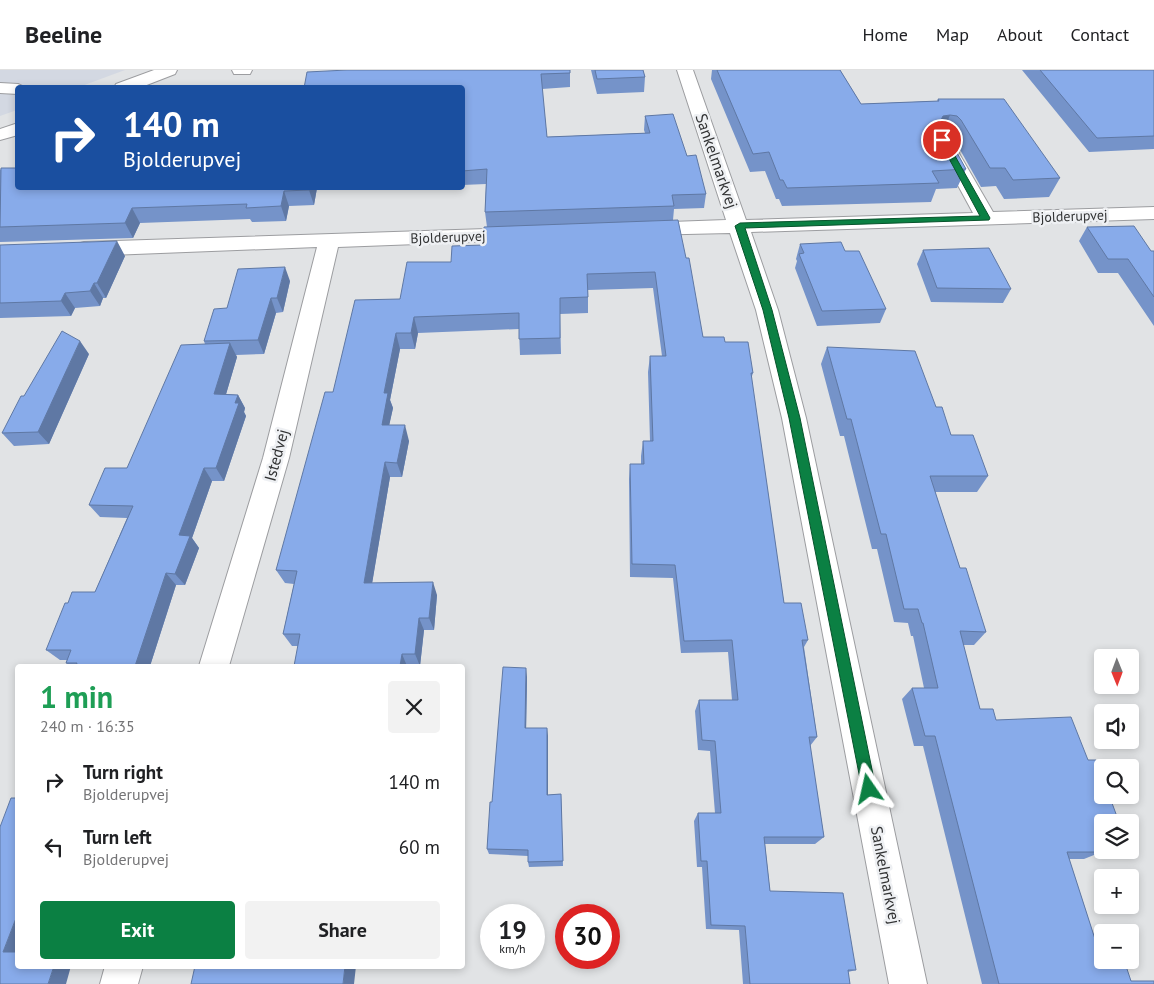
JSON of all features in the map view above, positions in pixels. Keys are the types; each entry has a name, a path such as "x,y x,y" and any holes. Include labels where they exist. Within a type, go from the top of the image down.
{"street":[{"path":"130,85 169,70"},
{"name":"Sankelmarkvej","path":"684,70 740,226 767,310 794,418 908,984"},
{"path":"0,88 15,90"},
{"path":"0,135 15,129"},
{"path":"942,140 986,218"},
{"name":"Bjolderupvej","path":"626,230 986,218 1152,216"},
{"name":"Bjolderupvej","path":"60,249 538,233"},
{"name":"Istedvej","path":"215,664 276,458 329,241"},
{"path":"119,984 123,969"}],"shaded area":[{"path":"0,70 125,70 84,85 15,85 15,111 0,116"}],"building":[{"path":"347,70 570,70 570,73 541,74 547,137 650,133 645,116 673,114 687,156 696,155 706,194 672,195 674,206 485,212 487,169 465,171 465,85 305,85 307,72"},
{"path":"595,70 643,70 645,77 597,79"},
{"path":"717,70 840,70 861,104 939,101 938,99 1004,99 1060,178 1013,180 1005,168 990,168 961,120 957,116 950,115 943,116 940,122 966,169 932,171 939,183 787,188 783,180 780,180 769,152 753,154"},
{"path":"1040,70 1154,70 1154,136 1097,138"},
{"path":"1,168 15,168 15,190 309,190 284,191 281,206 246,208 247,204 132,208 125,223 0,227"},
{"path":"678,220 686,258 689,258 703,337 724,337 725,342 748,342 784,603 801,603 808,640 802,640 817,737 809,737 824,837 764,837 770,891 843,893 856,970 848,970 850,984 750,984 745,926 711,925 707,861 701,861 698,813 721,813 715,741 702,740 699,700 738,700 732,640 684,641 675,565 632,564 630,464 644,464 643,441 653,441 650,356 666,356 655,272 587,274 588,297 560,298 560,338 519,339 519,313 414,317 411,333 396,333 384,393 388,393 382,425 405,425 397,463 385,462 364,583 433,582 429,618 419,618 415,654 402,654 400,664 294,664 300,634 283,634 297,571 276,570 325,392 333,392 355,300 400,299 407,262 451,262 452,246 484,245 484,227"},
{"path":"1134,226 1151,251 1154,251 1154,297 1128,259 1108,259 1087,227"},
{"path":"117,241 97,283 94,283 90,291 65,293 61,301 0,303 0,245"},
{"path":"841,242 845,251 859,251 886,309 822,311 799,254 804,253 800,244"},
{"path":"989,248 1011,289 937,288 923,250"},
{"path":"285,267 277,298 271,298 258,340 204,341 214,309 227,308 238,269"},
{"path":"62,331 80,341 38,432 2,433 21,396 24,396"},
{"path":"230,343 214,394 238,395 235,403 239,403 216,468 204,468 179,535 190,536 175,574 166,573 136,664 66,663 71,650 46,650 65,603 68,603 72,592 95,592 133,506 89,505 105,468 127,468 181,345"},
{"path":"827,347 915,351 936,407 942,407 951,435 973,435 988,476 930,476 960,568 966,568 986,632 960,631 980,709 993,709 996,720 1071,717 1088,760 1094,760 1094,804 1112,804 1116,814 1094,814 1094,852 1067,852 1094,936 1094,969 1127,969 1131,981 1154,981 1154,984 999,984 935,736 925,736 912,688 938,688 923,623 918,609 904,609 886,534 881,534 851,419 847,419"},
{"path":"503,667 526,668 525,728 547,728 547,795 561,794 563,861 528,862 528,850 487,849"},
{"path":"11,798 15,798 15,921 3,952 15,952 15,969 53,969 48,984 0,984 0,827"},
{"path":"194,969 345,969 343,984 191,984"}],"route":[{"path":"869,789 794,418 767,310 740,226 986,218 942,140"}]}
